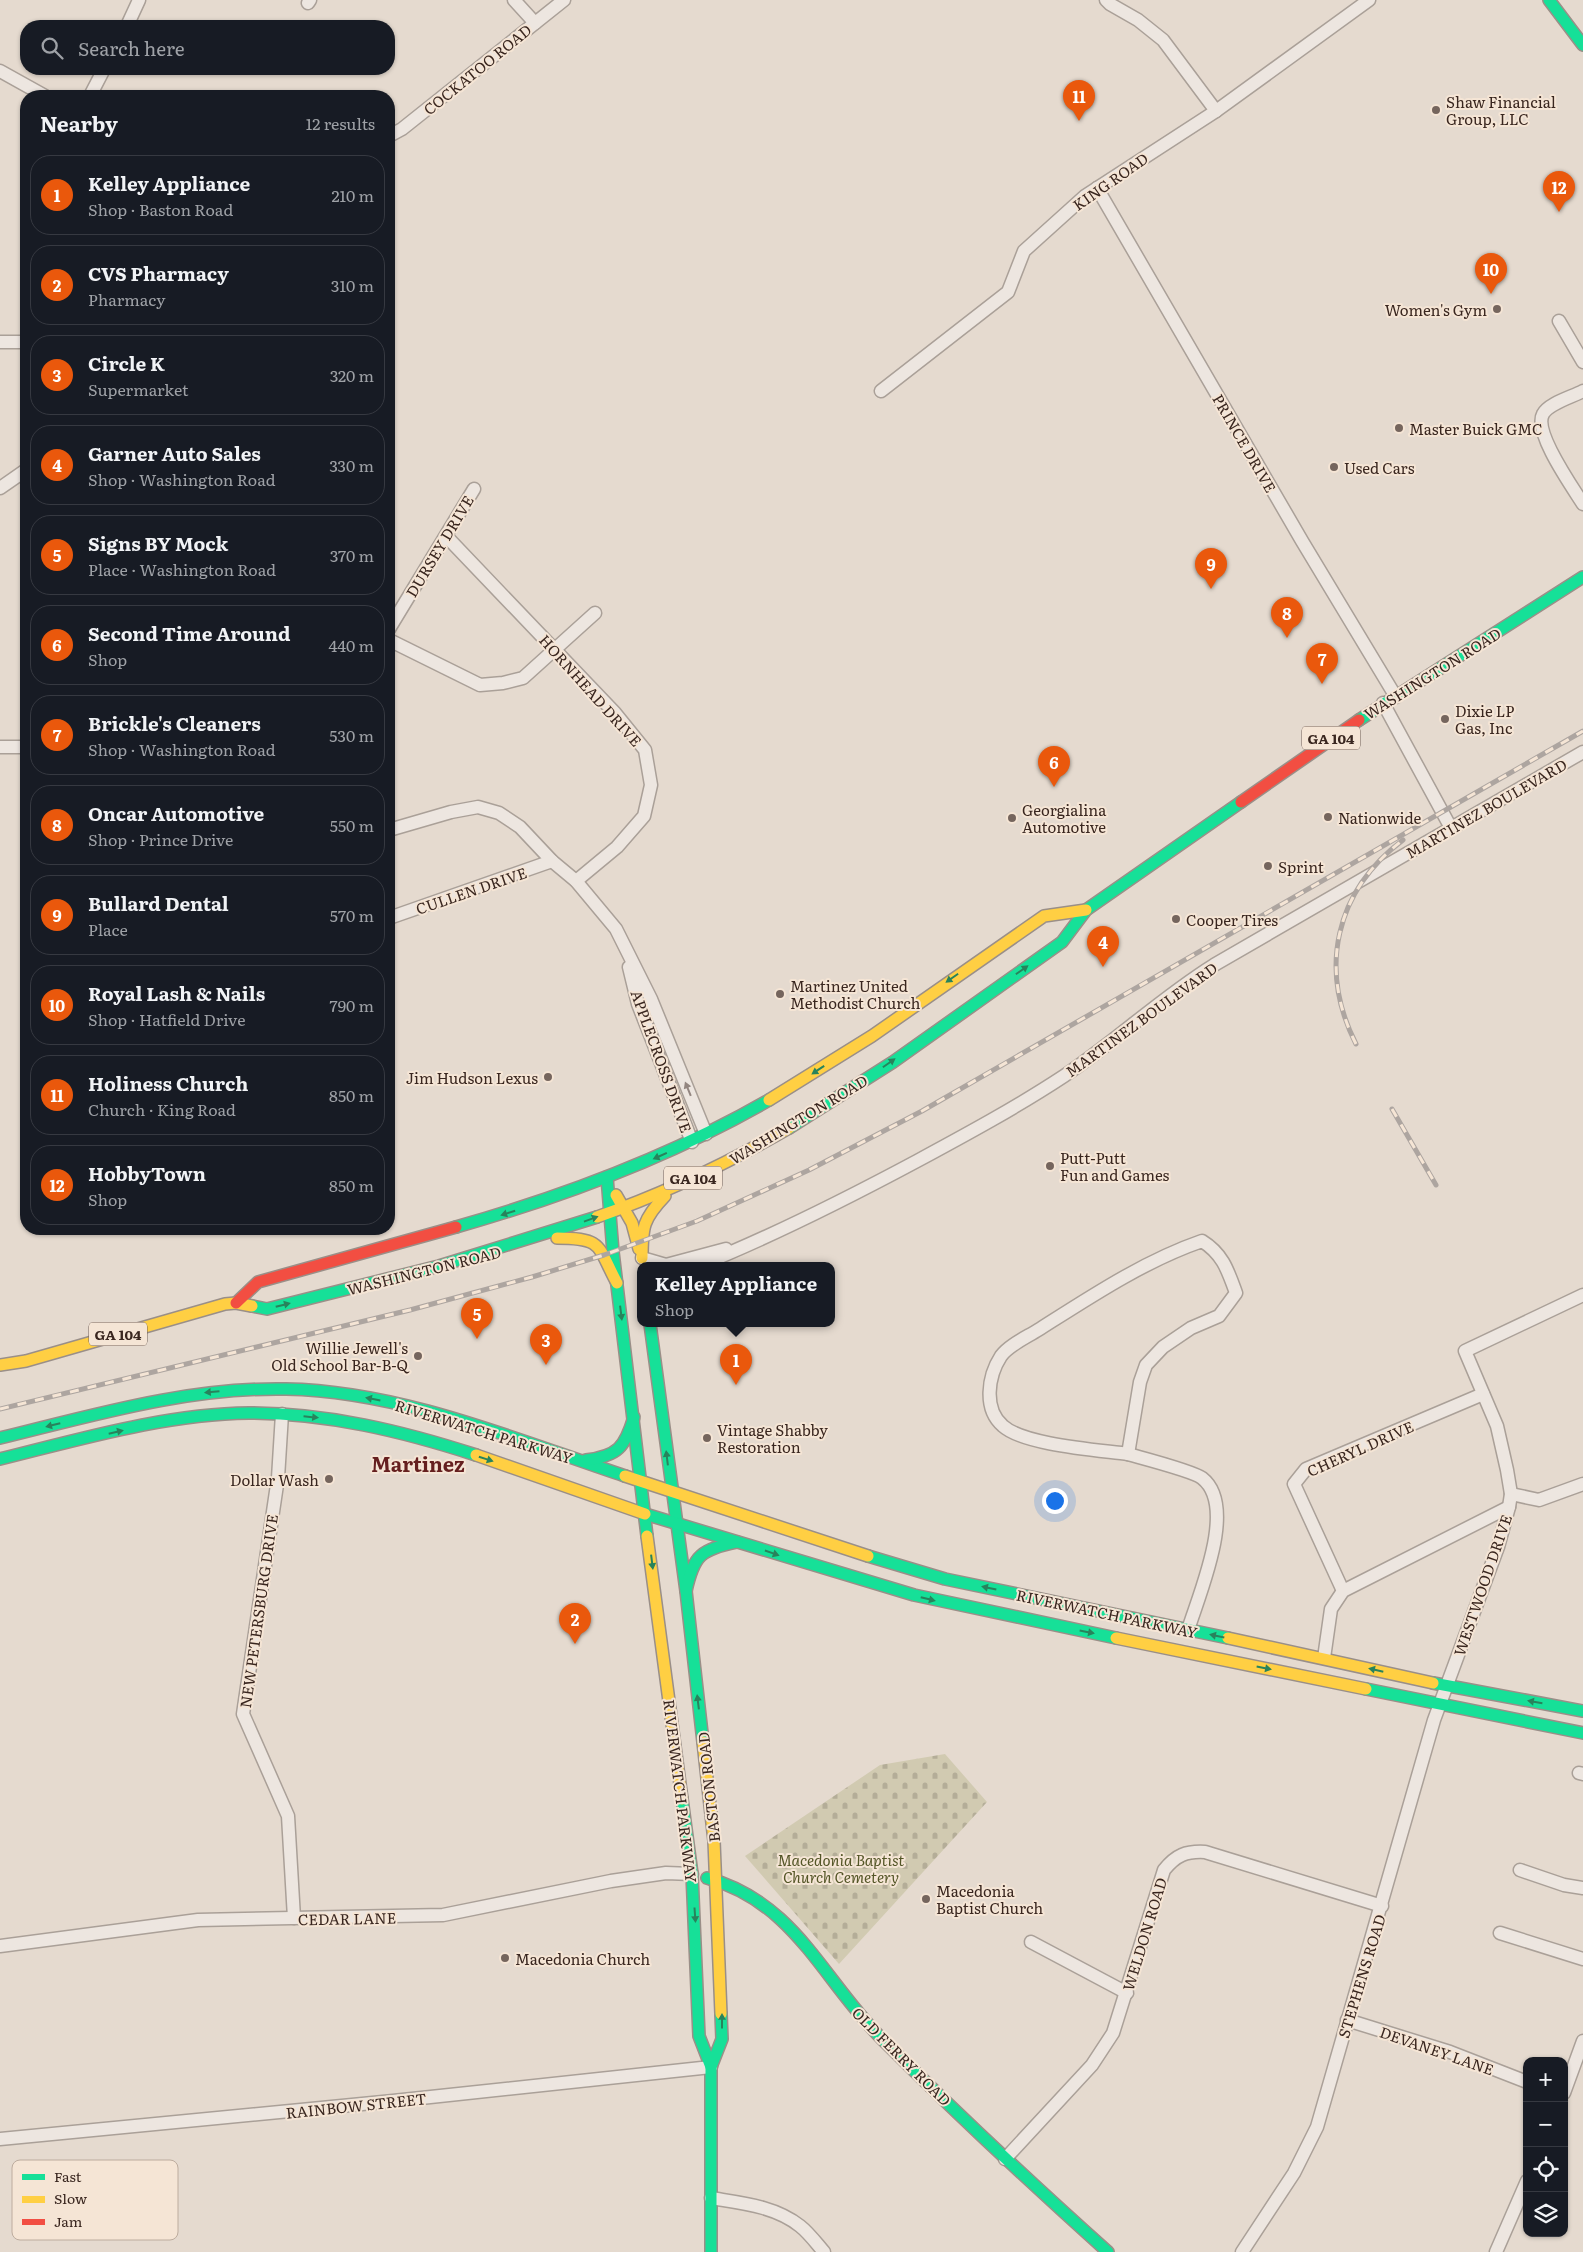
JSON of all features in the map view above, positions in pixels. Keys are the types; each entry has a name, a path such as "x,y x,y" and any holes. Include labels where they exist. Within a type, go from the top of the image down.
{"main road":[{"path":"1549,0 1583,45"},
{"name":"WASHINGTON ROAD","path":"0,1365 26,1361 225,1304 236,1303 267,1309 450,1264 537,1239 624,1208 748,1151 842,1095 1062,942 1086,910 1383,703 1396,697 1583,577"},
{"name":"WASHINGTON ROAD","path":"236,1303 258,1282 508,1213 607,1177 692,1142 814,1073 1044,916 1086,910"},
{"path":"607,1177 632,1224 642,1262"},
{"name":"RIVERWATCH PARKWAY","path":"607,1177 609,1213 644,1514 692,1874 699,2036 711,2068"},
{"path":"642,1262 642,1233 645,1216 675,1186"},
{"path":"537,1239 578,1237 590,1240 601,1248 617,1284"},
{"name":"BASTON ROAD","path":"650,1327 686,1591 714,1840 720,1942 722,2040 711,2068 711,2252"},
{"name":"RIVERWATCH PARKWAY","path":"0,1438 167,1398 246,1390 286,1389 346,1394 644,1514 739,1542 820,1569 940,1602 1583,1733"},
{"name":"RIVERWATCH PARKWAY","path":"0,1459 166,1421 226,1415 282,1414 377,1426 418,1423 581,1461 671,1489 826,1543 945,1579 1324,1658 1446,1686 1583,1711"},
{"path":"581,1461 604,1459 619,1450 627,1440 634,1417"},
{"path":"686,1591 694,1560 705,1550 739,1542"},
{"name":"OLD FERRY ROAD","path":"692,1874 734,1886 772,1910 790,1928 861,2018 1005,2160 1108,2252"}],"street":[{"path":"130,20 140,0"},
{"path":"514,0 534,23"},
{"name":"COCKATOO ROAD","path":"395,133 564,0"},
{"path":"1106,0 1138,20 1163,40 1216,111"},
{"name":"KING ROAD","path":"880,391 1008,292 1024,251 1085,196 1216,111 1369,0"},
{"path":"0,71 33,90"},
{"path":"93,90 101,75"},
{"name":"PRINCE DRIVE","path":"1097,188 1283,508 1396,697"},
{"path":"1559,321 1583,362"},
{"path":"0,342 20,342"},
{"path":"1583,391 1552,406 1543,414 1541,424 1546,440 1583,504"},
{"path":"0,488 20,474"},
{"name":"DURSEY DRIVE","path":"395,619 474,489"},
{"name":"HORNHEAD DRIVE","path":"446,536 615,713 645,750 651,785 644,816 617,847 576,881"},
{"path":"395,643 480,685 503,683 523,678 595,613"},
{"path":"1383,703 1451,828"},
{"path":"0,747 20,747"},
{"name":"MARTINEZ BOULEVARD","path":"707,1262 866,1188 1029,1098 1086,1060 1189,981 1583,752"},
{"name":"APPLECROSS DRIVE","path":"395,828 452,812 478,807 499,813 520,828 552,861 576,881 616,929 651,999 706,1134"},
{"name":"CULLEN DRIVE","path":"395,916 552,861"},
{"name":"APPLECROSS DRIVE","path":"625,950 638,1004 692,1142"},
{"path":"1128,1454 1140,1382 1146,1365 1162,1347 1191,1328 1219,1316 1236,1293 1229,1273 1215,1249 1202,1241 1177,1249 1088,1298 1018,1343 1002,1355 989,1382 991,1406 1002,1426 1022,1437 1128,1454 1202,1478 1218,1501 1216,1540 1188,1630"},
{"name":"MARTINEZ BOULEVARD","path":"673,1262 713,1251 745,1245"},
{"name":"WESTWOOD DRIVE","path":"1446,1686 1498,1547 1510,1501 1503,1448 1465,1351 1583,1295"},
{"name":"CHERYL DRIVE","path":"1343,1591 1294,1484 1306,1469 1483,1394"},
{"name":"NEW PETERSBURG DRIVE","path":"282,1414 278,1478 242,1714 288,1816 294,1918"},
{"path":"1324,1658 1331,1609 1343,1591 1510,1501 1539,1500 1583,1484"},
{"name":"STEPHENS ROAD","path":"1242,2252 1294,2173 1316,2127 1446,1686"},
{"name":"WELDON ROAD","path":"1005,2160 1103,2051 1113,2033 1127,1993 1164,1870 1174,1858 1188,1851 1205,1852 1382,1906"},
{"path":"1520,1870 1564,1885 1583,1888"},
{"name":"CEDAR LANE","path":"0,1946 166,1922 443,1915 611,1881 666,1873 692,1874"},
{"path":"1500,1934 1583,1959"},
{"path":"1031,1942 1127,1993"},
{"name":"DEVANEY LANE","path":"1347,2020 1450,2052 1523,2080"},
{"path":"1568,2082 1583,2041"},
{"name":"RAINBOW STREET","path":"0,2139 711,2068"},
{"path":"1496,2252 1523,2190"},
{"path":"711,2198 757,2206 778,2214 800,2226 824,2252"}],"green space":[{"name":"Macedonia Baptist Church Cemetery","path":"945,1754 987,1802 839,1964 745,1856 880,1765"}],"railway":[{"path":"0,1409 410,1310 532,1277 604,1255 697,1221 809,1170 922,1111 1583,731"},
{"path":"1356,1044 1344,1016 1338,988 1336,960 1340,933 1348,907 1362,883 1380,860 1403,840"},
{"path":"1392,1109 1436,1185"}],"traffic: fast":[{"path":"1549,0 1583,45"},
{"path":"1359,720 1583,577"},
{"path":"789,1128 893,1062 1062,942 1086,910 1241,802"},
{"path":"456,1227 537,1202 616,1173 694,1140 769,1100"},
{"path":"607,1177 613,1252 647,1536"},
{"path":"252,1306 267,1309 439,1266 597,1217"},
{"path":"650,1327 686,1591 703,1742"},
{"path":"0,1438 106,1412 177,1398 249,1390 286,1389 372,1398 415,1408 501,1433 625,1476"},
{"path":"0,1459 92,1436 155,1423 218,1414 249,1413 307,1416 364,1425 420,1438 476,1455"},
{"path":"586,1460 606,1456 619,1448 627,1436 634,1417"},
{"path":"645,1514 914,1595 1116,1638"},
{"path":"686,1591 692,1569 701,1556 707,1551 737,1542"},
{"path":"868,1556 945,1579 1228,1638"},
{"path":"1433,1683 1583,1711"},
{"path":"1366,1689 1583,1733"},
{"path":"682,1799 692,1874 699,2036 711,2067"},
{"path":"707,1878 737,1889 763,1905 785,1924 805,1945 861,2016 882,2039 1050,2200 1108,2252"},
{"path":"711,2252 711,2067 722,2039 721,2014"}],"traffic: slow":[{"path":"769,1100 872,1036 1044,916 1086,910"},
{"path":"597,1217 695,1177 789,1128"},
{"path":"616,1195 632,1223 639,1249"},
{"path":"642,1258 642,1238 645,1224 652,1211 665,1196"},
{"path":"557,1238 572,1238 591,1242 602,1253 617,1283"},
{"path":"0,1365 26,1361 225,1304 236,1303 252,1306"},
{"path":"476,1455 645,1514"},
{"path":"625,1476 868,1556"},
{"path":"647,1536 682,1799"},
{"path":"1116,1638 1366,1689"},
{"path":"1228,1638 1433,1683"},
{"path":"703,1742 714,1841 721,2014"}],"traffic: jam":[{"path":"1241,802 1359,720"},
{"path":"236,1303 258,1282 456,1227"}],"place":[{"name":"Shaw Financial Group, LLC","path":"1436,110"},
{"name":"Holiness Church","path":"1079,121"},
{"name":"HobbyTown","path":"1559,212"},
{"name":"Royal Lash & Nails","path":"1491,294"},
{"name":"Women's Gym","path":"1497,309"},
{"name":"Master Buick GMC","path":"1399,428"},
{"name":"Used Cars","path":"1334,467"},
{"name":"Bullard Dental","path":"1211,589"},
{"name":"Oncar Automotive","path":"1287,638"},
{"name":"Brickle's Cleaners","path":"1322,684"},
{"name":"Dixie LP Gas, Inc","path":"1445,719"},
{"name":"Second Time Around","path":"1054,787"},
{"name":"Nationwide","path":"1328,817"},
{"name":"Georgialina Automotive","path":"1012,818"},
{"name":"Sprint","path":"1268,866"},
{"name":"Cooper Tires","path":"1176,919"},
{"name":"Garner Auto Sales","path":"1103,967"},
{"name":"Martinez United Methodist Church","path":"780,994"},
{"name":"Jim Hudson Lexus","path":"548,1077"},
{"name":"Putt-Putt Fun and Games","path":"1050,1166"},
{"name":"Signs BY Mock","path":"477,1339"},
{"name":"Willie Jewell's Old School Bar-B-Q","path":"418,1356"},
{"name":"Circle K","path":"546,1365"},
{"name":"Kelley Appliance","path":"736,1385"},
{"name":"Vintage Shabby Restoration","path":"707,1438"},
{"name":"Dollar Wash","path":"329,1479"},
{"name":"CVS Pharmacy","path":"575,1644"},
{"name":"Macedonia Baptist Church","path":"926,1899"},
{"name":"Macedonia Church","path":"505,1958"}],"district":[{"name":"Martinez","path":"418,1463"}]}
